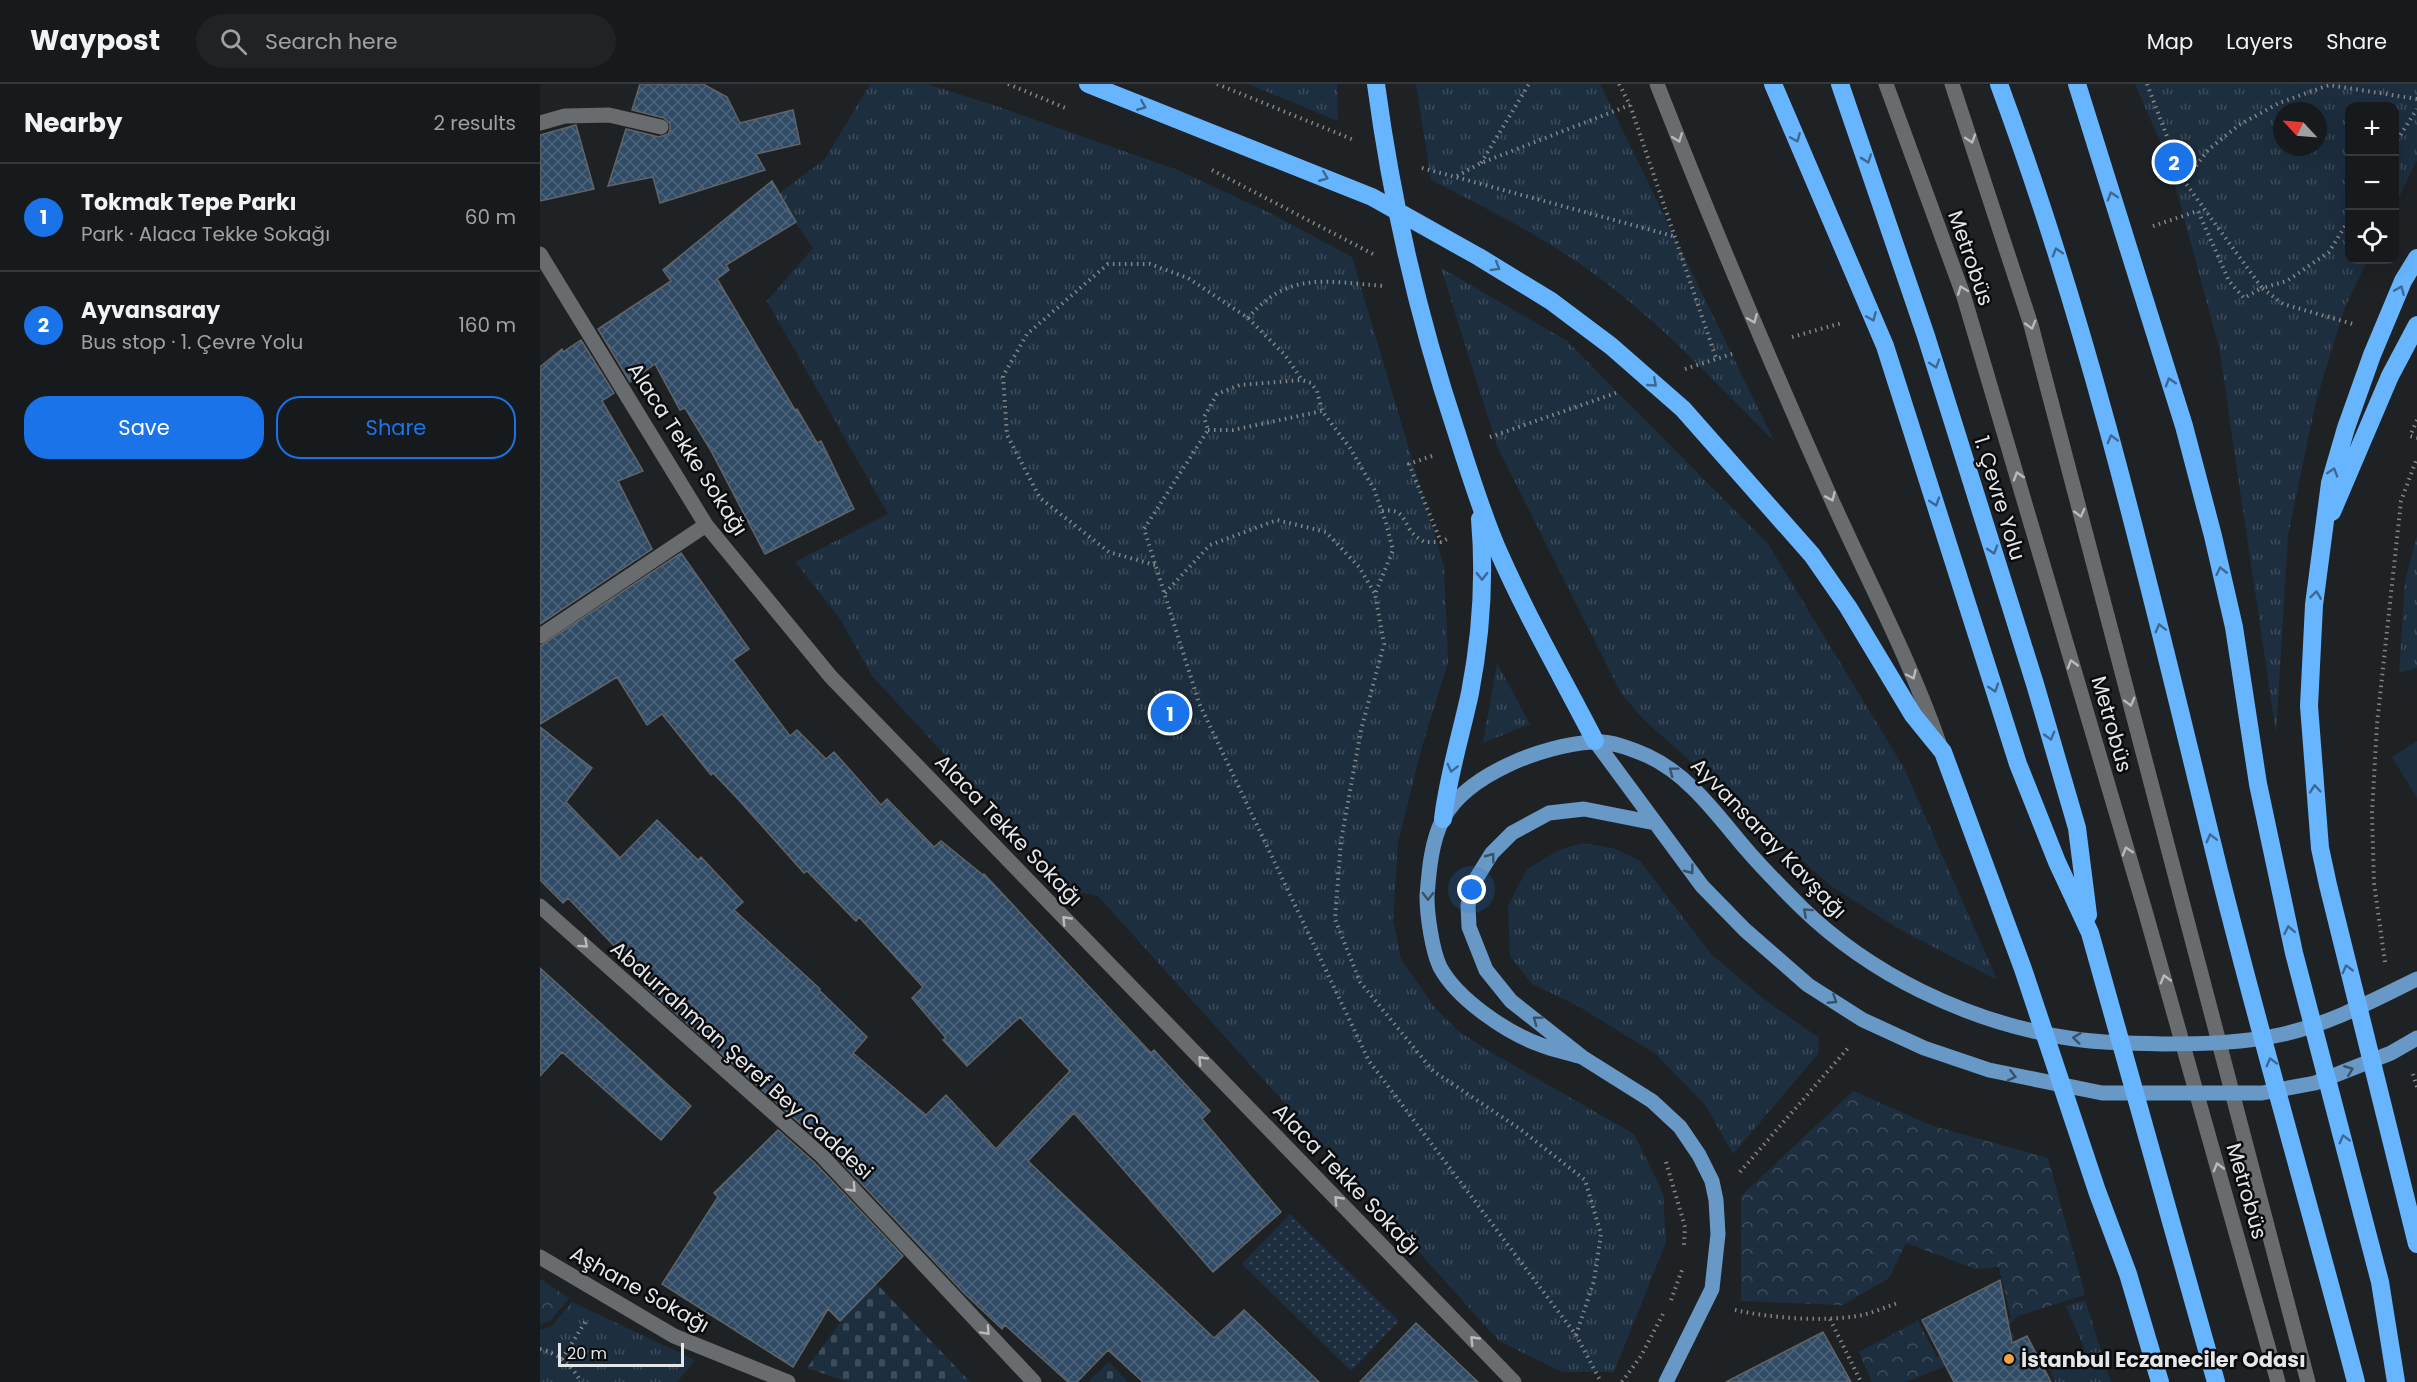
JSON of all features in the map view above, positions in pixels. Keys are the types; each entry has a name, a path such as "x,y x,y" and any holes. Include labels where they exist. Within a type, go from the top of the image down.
{"highway":[{"path":"1088,84 1372,197 1551,300 1611,346 1683,409 1812,555 1848,607 1913,715 1943,752 2024,969 2097,1191 2128,1274 2160,1382"},
{"path":"1376,84 1394,197 1431,355 1478,497 1497,547 1525,606 1595,741"},
{"path":"1773,84 1884,346 2019,764 2058,862 2090,933 2216,1382"},
{"name":"1. Çevre Yolu","path":"1840,84 1926,336 2071,806 2077,828 2090,933"},
{"path":"1999,84 2033,176 2085,341 2122,474 2225,894 2356,1382"},
{"path":"2077,84 2184,426 2213,536 2234,627 2258,784 2294,953 2380,1282 2396,1382"},
{"path":"2417,258 2403,280 2372,355 2346,428 2330,483 2314,605 2309,706 2320,848 2336,925 2417,1244"},
{"path":"2324,530 2390,376 2417,326"},
{"path":"1443,819 1447,787 1470,692 1478,638 1482,546 1478,497"}],"main road":[{"path":"1582,1057 1538,1044 1506,1028 1464,998 1440,966 1430,925 1427,900 1429,864 1443,819 1460,799 1481,780 1510,764 1558,748 1595,741 1702,886 1745,930 1808,985 1863,1020 1924,1048 1989,1070 2102,1093 2262,1093 2315,1083 2391,1053 2417,1038"},
{"name":"Ayvansaray Kavşağı","path":"1595,741 1624,747 1671,768 1707,803 1753,857 1802,908 1851,951 1914,987 1958,1008 2012,1024 2061,1037 2112,1042 2233,1042 2284,1035 2337,1018 2417,979"},
{"path":"1655,823 1584,809 1549,813 1512,833 1492,853 1474,882 1468,904 1469,927 1486,970 1511,1001 1582,1057 1652,1101 1680,1127 1699,1155 1712,1181 1716,1200 1718,1234 1712,1289 1666,1382"}],"street":[{"path":"1657,84 1710,220 1825,484 1924,702 1943,752"},
{"name":"Metrobüs","path":"1886,84 1964,297 2144,907 2278,1382"},
{"name":"Metrobüs","path":"1952,84 2031,325 2308,1382"},
{"path":"540,123 565,116 609,115 661,127"},
{"name":"Alaca Tekke Sokağı","path":"540,254 706,525 831,677 1514,1382"},
{"path":"540,636 706,525"},
{"name":"Abdurrahman Şeref Bey Caddesi","path":"540,906 822,1156 1034,1382"},
{"name":"Aşhane Sokağı","path":"540,1257 674,1336 789,1382"}],"path":[{"path":"1217,84 1356,141"},
{"path":"1481,163 1528,84"},
{"path":"1619,84 1629,105 1716,358"},
{"path":"2147,84 2184,181 2262,288 2283,304"},
{"path":"2184,181 2208,150 2239,125 2279,103 2328,84 2417,99"},
{"path":"1456,176 1481,163 1629,105"},
{"path":"2399,137 2417,109"},
{"path":"1209,168 1372,252"},
{"path":"1420,168 1673,236"},
{"path":"2198,211 2229,281 2244,298 2262,288 2287,281 2329,252 2345,225"},
{"path":"1155,565 1110,552 1040,498 1007,435 1003,376 1027,334 1108,264 1150,264 1188,278 1248,318 1285,356 1302,380"},
{"path":"1248,318 1272,294 1308,281 1384,286"},
{"path":"1409,464 1441,542 1424,542 1409,530 1405,519 1399,513 1391,510 1382,511 1374,489 1350,448 1322,411 1317,391 1311,383 1302,380 1240,385 1217,394 1204,417 1208,430 1144,529 1199,703 1369,1061 1576,1335 1601,1382"},
{"path":"1537,421 1576,407"},
{"path":"1208,430 1233,430 1322,411"},
{"path":"2417,420 2410,436 2417,438"},
{"path":"2386,966 2374,884 2372,813 2377,724 2401,501 2417,458"},
{"path":"1164,594 1210,544 1277,520 1326,532 1359,567 1375,594"},
{"path":"1716,1200 1848,1048"},
{"path":"2411,1068 2417,1087"},
{"path":"562,1359 603,1295"},
{"path":"1705,1304 1751,1313 1830,1319 1860,1316 1898,1303"},
{"path":"1830,1319 1861,1382"},
{"path":"540,1349 555,1353 571,1365 581,1382"}],"green space":[{"path":"870,84 927,84 1180,171 1268,212 1352,257 1444,567 1448,662 1421,750 1398,843 1393,920 1401,959 1435,1008 1457,1030 1487,1050 1634,1134 1663,1193 1666,1242 1614,1372 1562,1372 1499,1341 1098,896 1061,889 975,787 872,676 841,620 795,562 888,514 767,301 813,248 777,195 825,159"},
{"path":"1248,84 1337,84 1338,121"},
{"path":"1416,84 1600,84 1774,441 1667,334 1597,276 1537,237 1431,180"},
{"path":"2135,84 2417,84 2417,160 2399,197 2399,102 2345,102 2345,264 2366,264 2345,307 2316,401 2288,535 2276,733 2219,347 2169,162"},
{"path":"1441,268 1567,341 1768,544 1904,768 1997,980 1899,929 1831,886 1643,719 1621,693 1497,446"},
{"path":"2417,536 2417,668 2399,673 2405,581"},
{"path":"1497,663 1530,724 1483,743"},
{"path":"2417,741 2417,798 2392,757"},
{"path":"1582,843 1613,848 1640,861 1711,954 1765,1000 1819,1038 1818,1054 1733,1154 1706,1106 1656,1054 1578,1006 1532,984 1510,956 1508,906 1527,869 1559,850"},
{"path":"1853,1091 1933,1126 2048,1158 2085,1295 2018,1316 2008,1326 2015,1338 1906,1382 1872,1382 1859,1352 1918,1321 1937,1357 2011,1318 1999,1267 1976,1269 1906,1243 1889,1278 1843,1305 1741,1301 1741,1196"},
{"path":"1290,1214 1399,1321 1351,1371 1242,1264"},
{"path":"540,1279 569,1298 550,1321 540,1324"},
{"path":"872,1279 970,1382 848,1382 807,1368"},
{"path":"2085,1300 2111,1382 2055,1382 2048,1367 2085,1350 2066,1306"},
{"path":"572,1302 695,1360 677,1382 540,1382 540,1330 552,1326"},
{"path":"1109,1362 1128,1382 1088,1382"}],"building":[{"path":"640,84 703,84 727,97 740,123 793,110 800,144 756,154 765,170 660,203 653,177 608,186 626,129 659,137 668,134 670,130 670,124 664,118 632,110"},
{"path":"576,125 594,189 540,201 540,135"},
{"path":"772,181 796,222 726,265 729,270 717,279 795,410 797,409 817,443 821,441 854,509 765,554 710,449 685,408 680,410 655,364 630,382 598,329 671,281 663,270"},
{"path":"581,340 614,393 602,401 643,471 618,481 652,549 540,624 540,367 562,349 563,352"},
{"path":"681,553 749,649 733,660 790,736 797,730 826,759 834,752 881,805 887,799 934,847 941,841 984,874 1151,1053 1154,1050 1210,1111 1202,1119 1281,1212 1213,1272 1074,1113 1028,1161 1214,1338 1244,1310 1319,1382 1143,1382 1108,1350 1077,1382 1068,1382 1005,1325 1002,1329 964,1293 829,1149 645,986 649,982 568,898 563,903 540,880 540,727 592,768 566,802 620,858 657,820 698,860 701,857 743,902 734,910 820,989 867,1037 853,1053 926,1115 946,1095 996,1149 1070,1071 1020,1017 967,1066 943,1040 946,1038 912,998 923,987 859,917 856,921 807,871 804,873 737,798 713,773 711,775 662,714 647,725 617,677 540,724 540,646"},
{"path":"540,968 691,1106 661,1140 562,1052 540,1076"},
{"path":"778,1130 815,1163 903,1256 840,1321 828,1309 793,1367 662,1284 718,1197 714,1193"},
{"path":"2000,1280 2012,1343 2027,1336 2051,1382 1954,1382 1922,1320"},
{"path":"1416,1323 1478,1382 1360,1382"},
{"path":"1823,1332 1851,1382 1726,1382"}],"place":[{"name":"Ayvansaray","path":"2174,162"},
{"name":"Tokmak Tepe Parkı","path":"1170,713"},
{"name":"İstanbul Eczaneciler Odası","path":"2009,1359"}]}
